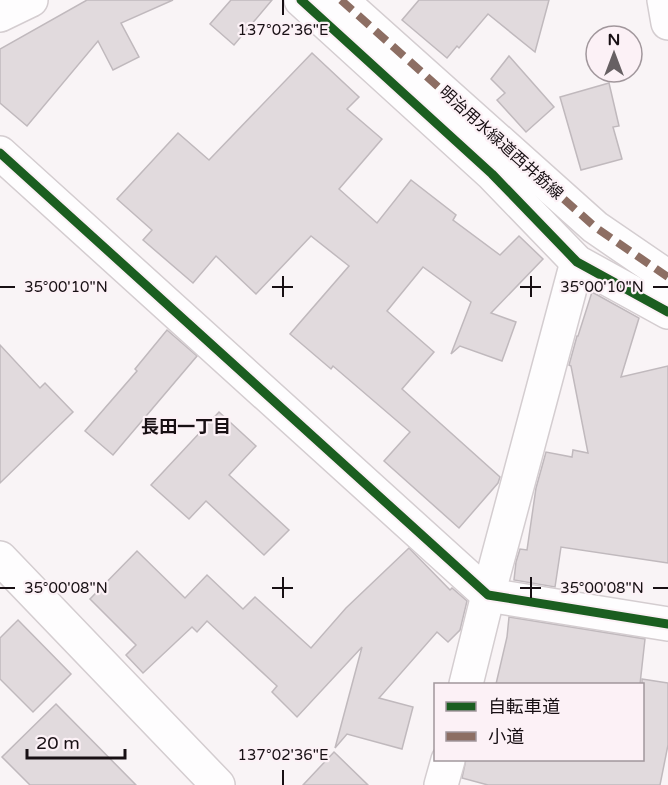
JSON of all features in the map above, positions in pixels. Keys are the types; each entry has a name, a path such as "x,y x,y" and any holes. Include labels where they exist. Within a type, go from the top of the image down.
{"street":[{"path":"0,15 31,0"},
{"path":"301,0 492,174 577,261 668,312"},
{"name":"明治用水緑道西井筋線","path":"341,0 595,227 668,277"},
{"path":"664,0 668,23"},
{"path":"0,153 488,595 668,624"},
{"path":"466,683 577,261"},
{"path":"6,574 218,785"},
{"path":"441,785 447,761"}],"building":[{"path":"87,0 173,0 121,23 139,57 113,70 98,41 27,126 0,103 0,49"},
{"path":"231,0 272,0 234,45 210,24"},
{"path":"419,0 549,0 535,52 488,14 459,48 457,46 447,58 402,20"},
{"path":"312,53 359,97 347,109 382,139 339,189 377,223 411,180 456,215 453,220 500,255 519,236 543,259 491,313 516,322 502,361 460,346 451,354 471,302 423,267 387,311 434,352 402,389 500,477 498,483 459,528 384,461 410,432 333,366 331,369 290,334 349,266 311,236 256,294 216,256 193,283 143,240 152,230 117,199 178,133 209,160"},
{"path":"509,56 554,107 526,132 497,100 505,93 491,79"},
{"path":"609,84 619,126 613,127 622,159 581,170 560,97"},
{"path":"592,292 639,318 621,377 668,366 668,563 561,547 555,587 514,580 520,549 527,550 536,488 546,452 572,457 573,450 588,453 569,365"},
{"path":"167,330 197,356 113,455 85,431 137,371 135,369"},
{"path":"0,345 40,388 45,383 73,412 0,483"},
{"path":"219,412 256,446 229,475 289,530 264,555 206,501 189,519 151,485"},
{"path":"409,548 450,590 452,588 467,601 460,630 448,642 437,632 379,698 413,707 402,749 347,734 335,748 362,647 297,717 272,692 277,686 207,621 197,632 192,627 143,673 126,655 136,645 90,599 137,551 185,598 207,575 243,609 255,597 311,648 346,608"},
{"path":"509,617 645,639 640,683 496,683 507,637"},
{"path":"18,620 71,674 33,712 0,679 0,638"},
{"path":"642,679 668,683 668,745 660,785 488,785 462,778 466,761 644,761 644,683"},
{"path":"56,704 136,785 30,785 2,757"},
{"path":"334,752 368,785 303,785"}],"marked path":[{"path":"341,0 595,227 668,277"}],"cycle path":[{"path":"301,0 492,174 577,262 668,312"},
{"path":"0,153 488,595 668,624"}],"district":[{"name":"長田一丁目","path":"186,427"}]}
